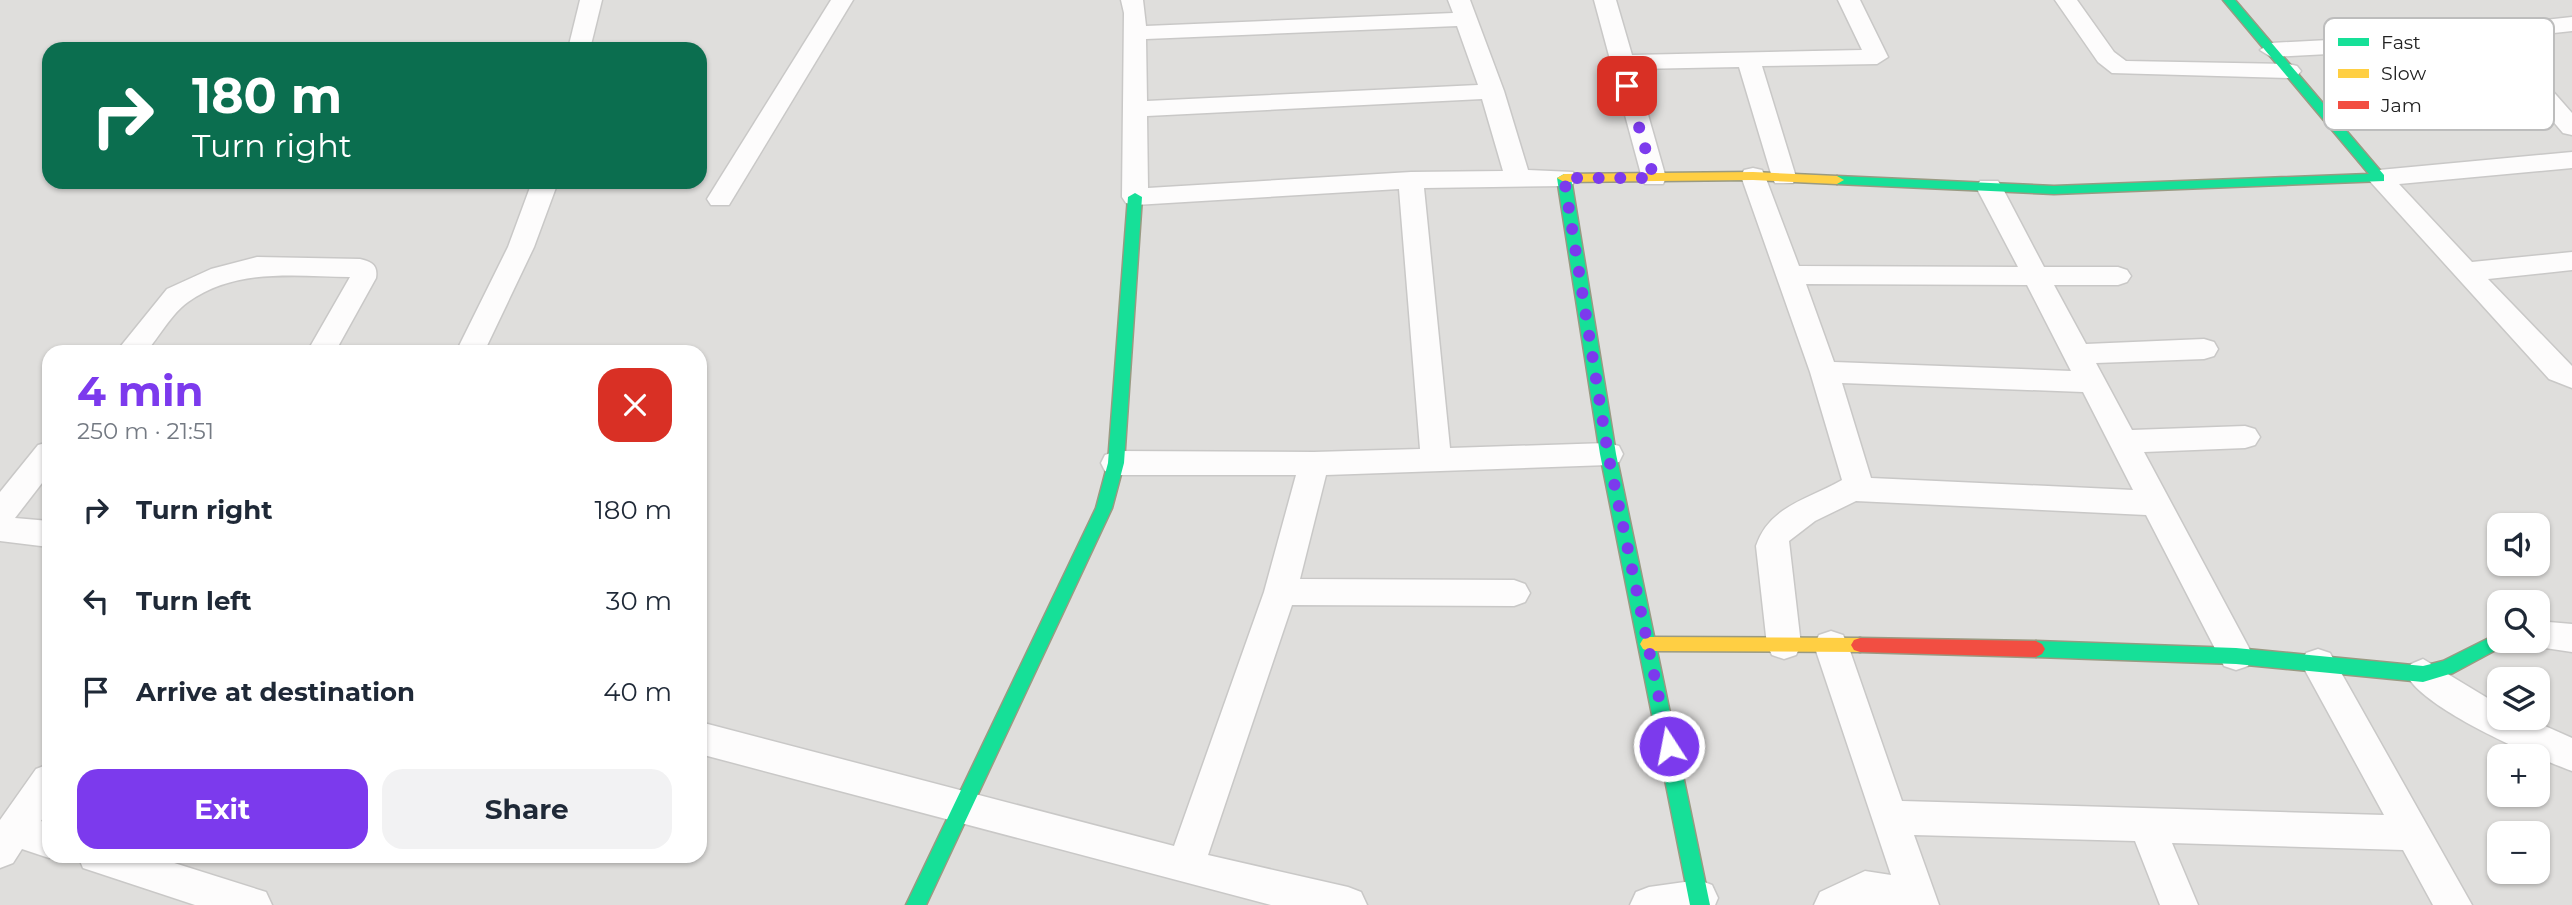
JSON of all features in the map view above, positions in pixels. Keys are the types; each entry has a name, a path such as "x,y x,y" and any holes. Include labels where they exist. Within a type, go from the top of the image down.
{"street":[{"path":"581,42 591,0"},
{"path":"720,200 842,0"},
{"path":"916,905 1104,508 1116,463 1135,197 1135,33 1132,0"},
{"path":"1605,0 1654,178"},
{"path":"1620,62 1749,62 1877,57 1849,0"},
{"path":"2066,0 2106,57 2123,69 2288,71"},
{"path":"2229,0 2324,113"},
{"path":"1135,33 1463,9 1492,90 1518,178"},
{"path":"2554,26 2572,24"},
{"path":"2271,50 2324,47"},
{"path":"1749,62 1784,177"},
{"path":"1135,109 1492,90"},
{"path":"2554,107 2572,128"},
{"path":"2338,130 2379,178 2559,372 2572,378"},
{"path":"1135,197 1411,180 1753,176 2054,190 2379,178 2572,160"},
{"path":"1753,176 1824,372 1856,477 1852,489"},
{"path":"1564,178 1608,454 1700,902 1649,905"},
{"path":"1411,180 1436,461"},
{"path":"1989,187 2236,656"},
{"path":"474,345 521,250 543,189"},
{"path":"2465,272 2572,261"},
{"path":"136,345 177,296 220,275 257,266 360,268 364,270 363,278 325,345"},
{"path":"1790,275 2118,276"},
{"path":"2077,354 2204,349"},
{"path":"1824,372 2092,382"},
{"path":"2123,442 2245,437"},
{"path":"1116,463 1314,464 1608,454"},
{"path":"0,514 42,462"},
{"path":"1185,867 1280,592 1314,464"},
{"path":"1784,645 1772,546 1774,533 1786,523 1852,489 2156,503"},
{"path":"0,529 42,533"},
{"path":"1280,592 1514,593"},
{"path":"2550,636 2572,638"},
{"path":"1649,644 1956,646 2236,656 2423,674 2447,667 2487,646"},
{"path":"1831,645 1919,902"},
{"path":"2318,663 2410,833 2453,905"},
{"path":"2423,674 2474,710 2572,755"},
{"path":"707,740 963,810 1185,867 1348,905"},
{"path":"7,841 42,790"},
{"path":"1891,817 2410,833"},
{"path":"2146,824 2179,905"},
{"path":"7,841 42,841"},
{"path":"118,863 253,905"},
{"path":"1833,905 1865,889 1919,902"}],"shaded area":[{"path":"0,0 2572,0 2572,905 0,905"}],"traffic: fast":[{"path":"2229,0 2324,113"},
{"path":"1837,180 2054,190 2379,178 2339,130"},
{"path":"1564,178 1608,454 1700,905"},
{"path":"916,905 1104,508 1116,463 1135,197"},
{"path":"2036,649 2236,656 2423,674 2447,668 2487,646"}],"traffic: slow":[{"path":"1564,178 1753,176 1837,180"},
{"path":"1649,644 1860,645"}],"traffic: jam":[{"path":"1860,645 2036,649"}],"route":[{"path":"1627,86 1654,178 1564,178 1608,454 1669,746"}]}
